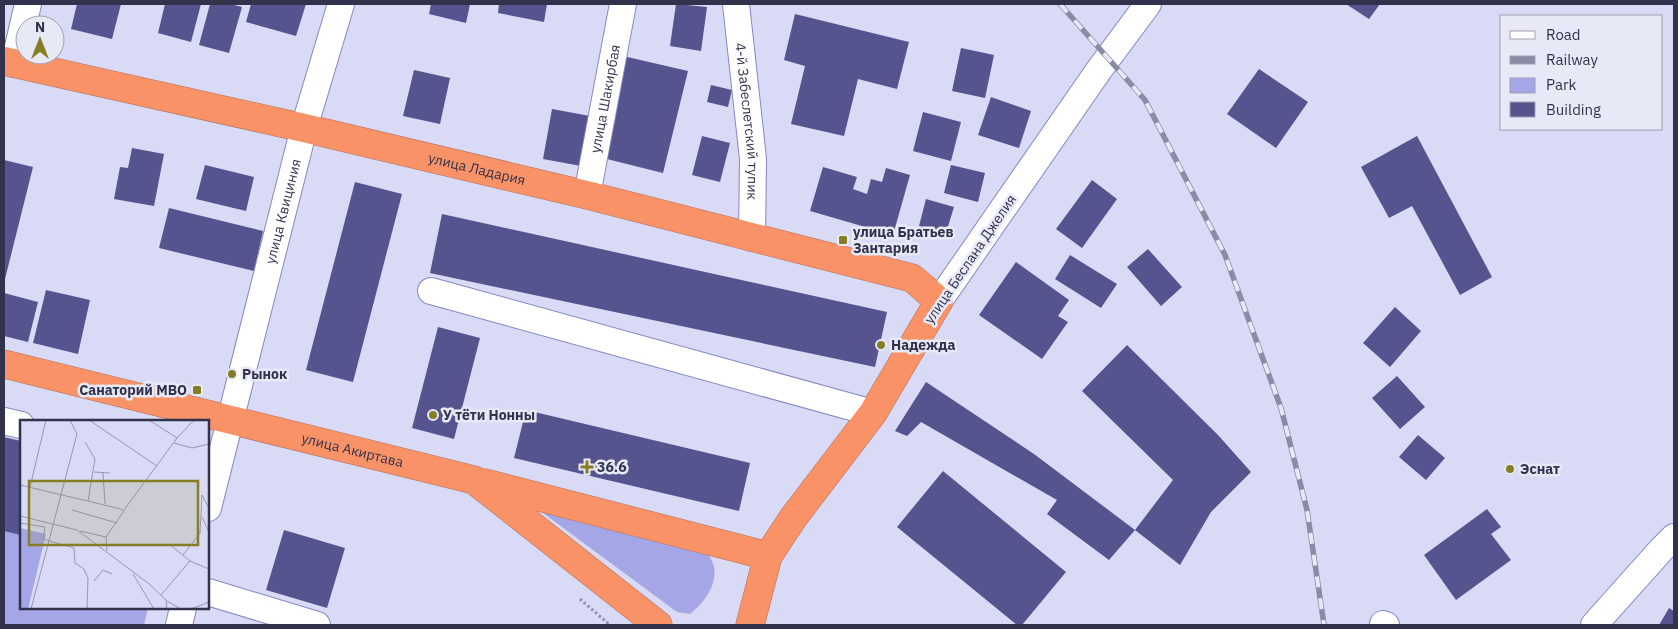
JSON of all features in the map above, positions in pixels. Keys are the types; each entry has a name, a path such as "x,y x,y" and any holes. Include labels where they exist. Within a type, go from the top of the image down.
{"highway":[{"name":"улица Ладария","path":"9,62 304,128 587,195 912,278 939,301"},
{"name":"улица Беслана Джелия","path":"750,625 768,556 793,518 873,412 939,301"},
{"name":"улица Акиртава","path":"4,364 474,480 658,625"},
{"path":"474,480 768,556"}],"street":[{"path":"9,62 28,4"},
{"name":"улица Квициния","path":"209,504 304,128 341,4"},
{"name":"улица Шакирбая","path":"587,195 623,4"},
{"name":"4-й Забеслетский тупик","path":"736,4 754,159 752,238"},
{"name":"улица Беслана Джелия","path":"939,301 1099,70 1148,4"},
{"path":"431,291 873,412"},
{"path":"4,421 20,425"},
{"path":"1594,625 1674,537"},
{"path":"209,592 317,625"},
{"path":"179,625 183,609"}],"path":[{"path":"573,594 610,625"}],"green space":[{"path":"4,486 20,490 20,609 148,609 144,625 4,625"},
{"path":"535,507 696,546 709,556 713,564 715,572 711,588 702,603 690,614 677,612"}],"building":[{"path":"77,4 121,4 112,39 71,29"},
{"path":"165,4 201,4 191,42 158,33"},
{"path":"210,4 230,4 242,7 229,53 199,45"},
{"path":"251,4 306,4 296,36 246,22"},
{"path":"431,4 470,4 466,23 429,14"},
{"path":"499,4 547,4 544,22 498,13"},
{"path":"676,4 707,7 701,51 670,46"},
{"path":"1346,4 1380,4 1369,19"},
{"path":"795,14 909,42 897,89 858,79 844,136 791,124 805,66 784,60"},
{"path":"961,48 994,55 985,98 952,91"},
{"path":"623,56 688,71 663,173 599,157"},
{"path":"1259,69 1308,102 1276,148 1227,114"},
{"path":"414,70 450,78 440,124 403,116"},
{"path":"711,85 732,90 728,107 707,102"},
{"path":"991,97 1031,111 1019,148 978,135"},
{"path":"552,109 590,116 581,166 543,159"},
{"path":"923,112 961,122 951,161 913,151"},
{"path":"702,136 730,143 720,182 692,175"},
{"path":"1417,136 1492,277 1460,295 1412,206 1389,218 1361,167"},
{"path":"132,148 164,154 154,206 114,199 120,167 128,168"},
{"path":"4,160 33,167 4,283"},
{"path":"205,165 254,177 246,211 196,199"},
{"path":"951,165 985,173 978,202 944,193"},
{"path":"823,167 857,177 853,189 867,194 871,179 882,182 886,168 910,175 893,235 810,211"},
{"path":"1092,180 1117,199 1082,248 1056,229"},
{"path":"355,182 402,194 353,382 306,370"},
{"path":"926,199 954,207 946,233 919,226"},
{"path":"169,208 263,231 254,271 159,248"},
{"path":"442,214 887,312 875,367 430,273"},
{"path":"1148,249 1182,287 1161,306 1127,267"},
{"path":"1070,255 1117,284 1101,308 1055,279"},
{"path":"1016,262 1069,300 1058,316 1068,322 1042,359 979,315"},
{"path":"46,290 90,300 78,354 33,343"},
{"path":"4,293 38,302 28,342 4,336"},
{"path":"1395,307 1421,331 1390,367 1363,343"},
{"path":"438,327 480,338 454,439 412,428"},
{"path":"1127,345 1218,435 1251,472 1211,512 1180,565 1135,530 1173,480 1082,391"},
{"path":"1397,376 1425,407 1400,429 1372,398"},
{"path":"926,382 1034,454 1135,530 1109,560 1047,514 1057,500 921,422 907,436 895,431"},
{"path":"526,410 750,463 739,511 514,458"},
{"path":"1418,435 1445,458 1426,480 1399,457"},
{"path":"4,437 20,441 20,535 4,531"},
{"path":"943,471 1066,572 1022,625 1017,625 897,527"},
{"path":"1487,509 1501,527 1491,534 1511,560 1456,600 1424,555"},
{"path":"284,530 345,548 327,608 266,590"},
{"path":"1669,608 1674,611 1674,625 1659,625"}],"railway":[{"path":"1060,4 1145,100 1225,255 1281,408 1307,510 1324,625"}],"place":[{"name":"улица Братьев Зантария","path":"843,240"},
{"name":"Надежда","path":"881,345"},
{"name":"Рынок","path":"232,374"},
{"name":"Санаторий МВО","path":"197,390"},
{"name":"У тёти Нонны","path":"433,415"},
{"name":"36.6","path":"587,467"},
{"name":"Эснат","path":"1510,469"}]}
